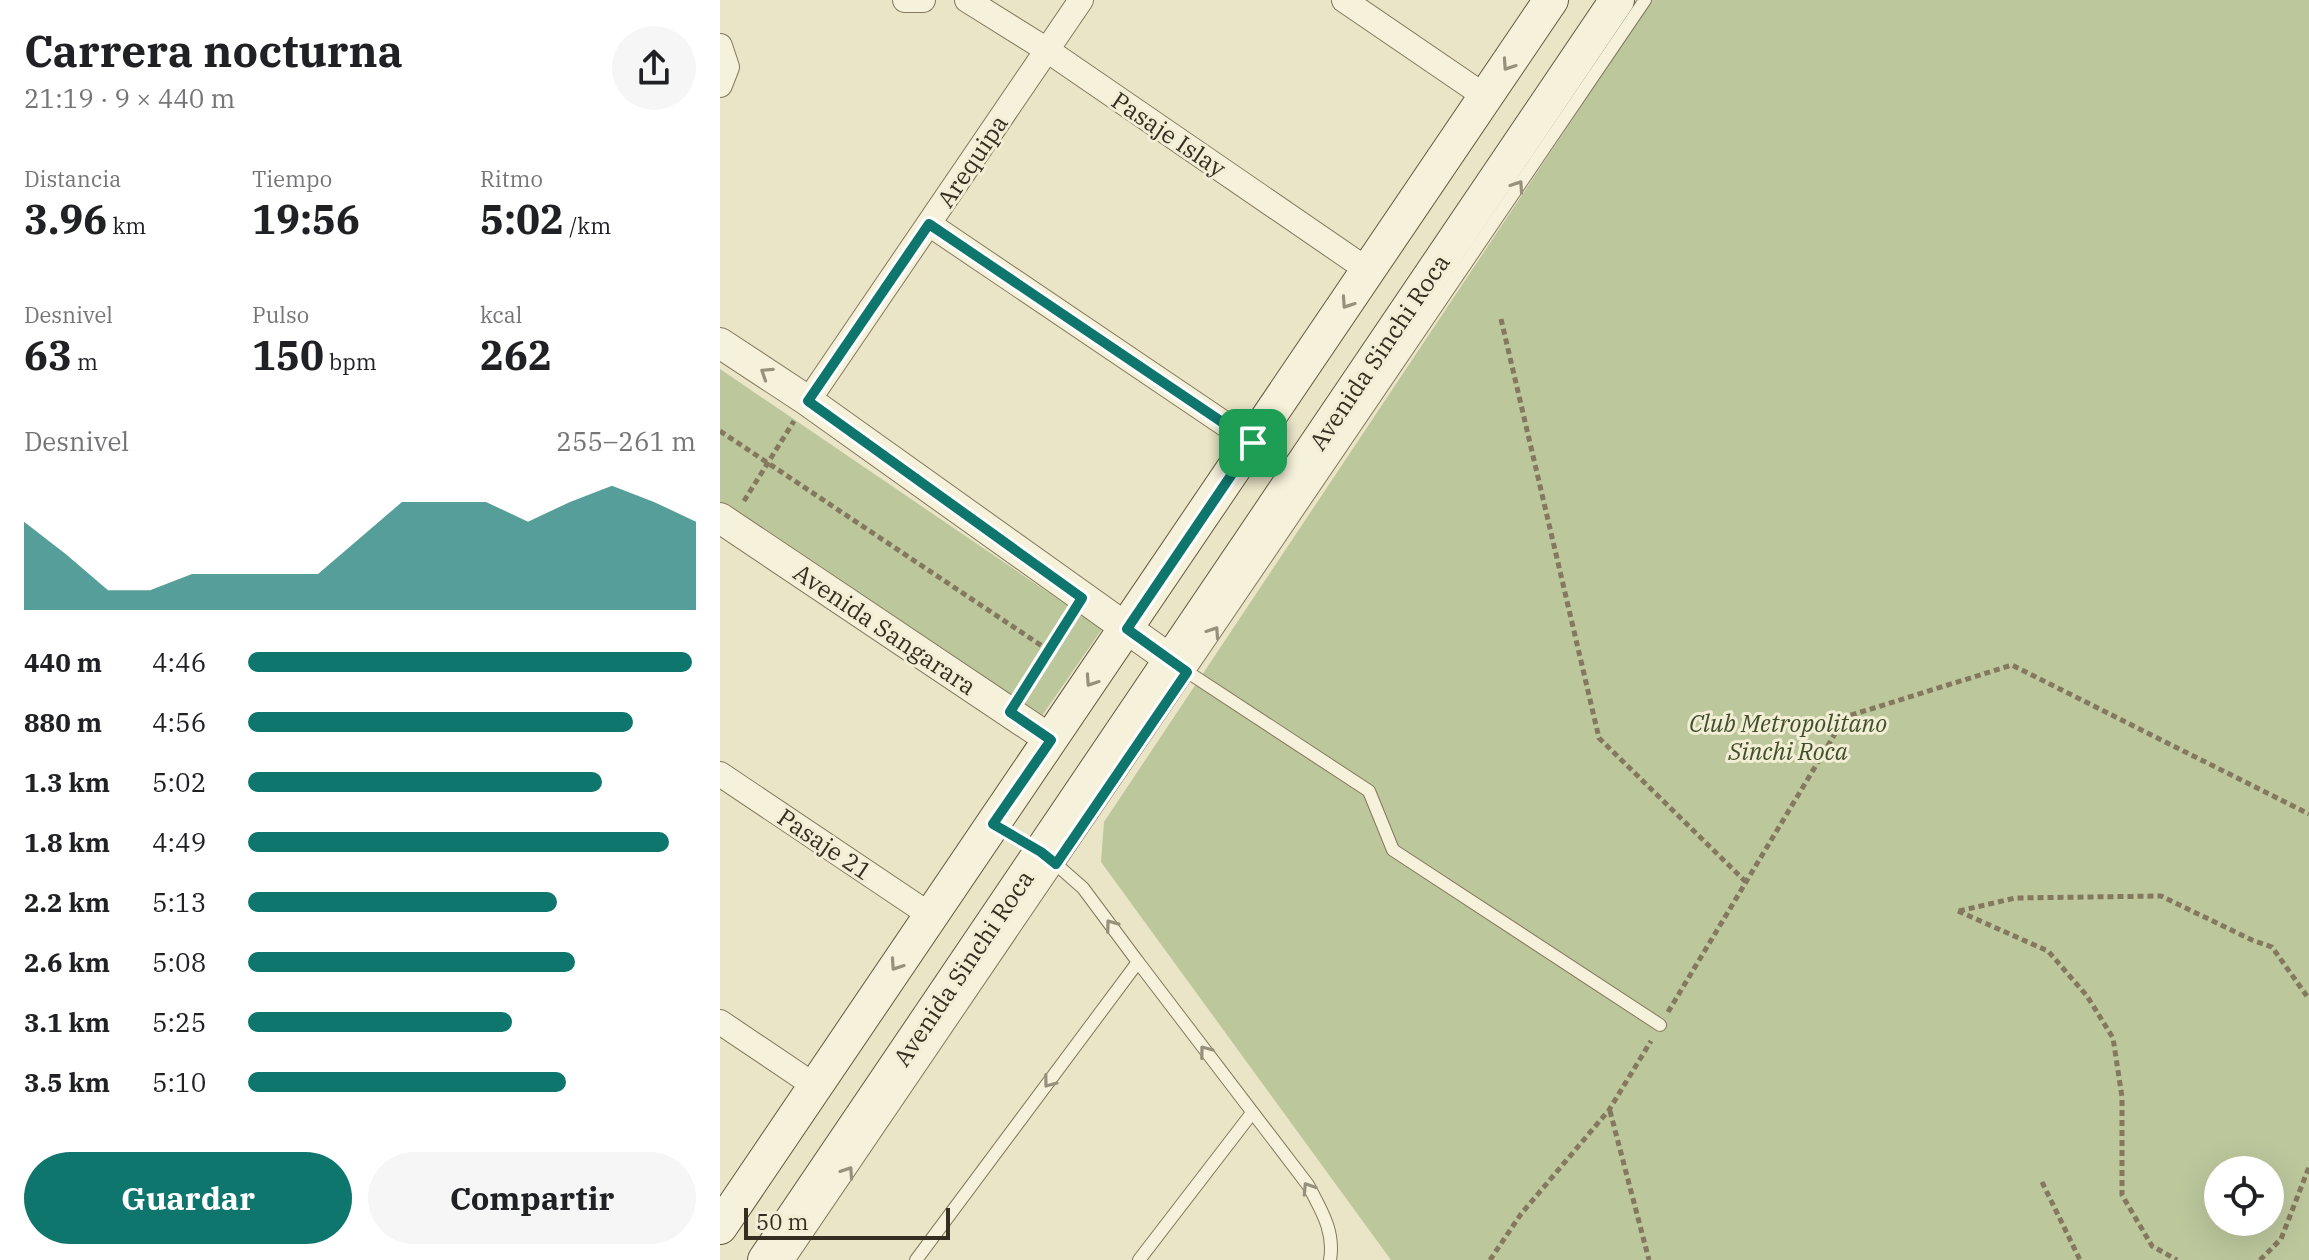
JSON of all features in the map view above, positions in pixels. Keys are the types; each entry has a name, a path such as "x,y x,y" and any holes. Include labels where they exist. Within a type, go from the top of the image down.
{"main road":[{"path":"720,1227 1551,0"},
{"name":"Avenida Sinchi Roca","path":"765,1260 1048,858 1488,211 1617,0"},
{"path":"993,824 1048,858"}],"street":[{"path":"905,0 923,0"},
{"name":"Pasaje Islay","path":"967,0 1047,50 1369,271"},
{"name":"Arequipa","path":"808,401 1081,0"},
{"path":"1344,0 1486,97"},
{"path":"720,46 727,67 720,85"},
{"path":"929,224 1253,443"},
{"path":"720,343 808,401 1179,666"},
{"name":"Avenida Sangarara","path":"723,527 1051,740"},
{"name":"Pasaje 21","path":"720,774 930,915"},
{"path":"720,1022 815,1086"}],"lane":[{"path":"1488,211 1645,0"},
{"path":"1179,666 1369,791 1393,850 1660,1025"},
{"path":"789,1260 1048,858 1083,888 1308,1185 1327,1221 1332,1246 1330,1260"},
{"path":"916,1260 1138,962"},
{"path":"1139,1260 1252,1113"}],"path":[{"path":"1501,319 1599,738 1746,882"},
{"path":"723,527 808,401"},
{"path":"720,431 1048,650"},
{"path":"1010,712 1082,598"},
{"path":"1490,1260 1521,1214 1609,1110 1845,717 2012,665 2309,814"},
{"path":"2177,1260 2152,1246 2122,1195 2122,1097 2113,1038 2087,996 2048,951 1958,911 2015,898 2161,896 2272,947 2309,999"},
{"path":"1609,1110 1649,1260"},
{"path":"2260,1260 2281,1239 2309,1167"},
{"path":"2042,1182 2080,1260"}],"green space":[{"name":"Club Metropolitano Sinchi Roca","path":"1652,0 2309,0 2309,1260 1391,1260 1101,862 1104,822"},
{"path":"720,369 1102,629 1037,723 720,507"}],"route":[{"path":"929,224 1253,443 1127,629 1187,672 1056,864 993,824 1051,740 1010,712 1082,598 808,401 929,224"}]}
